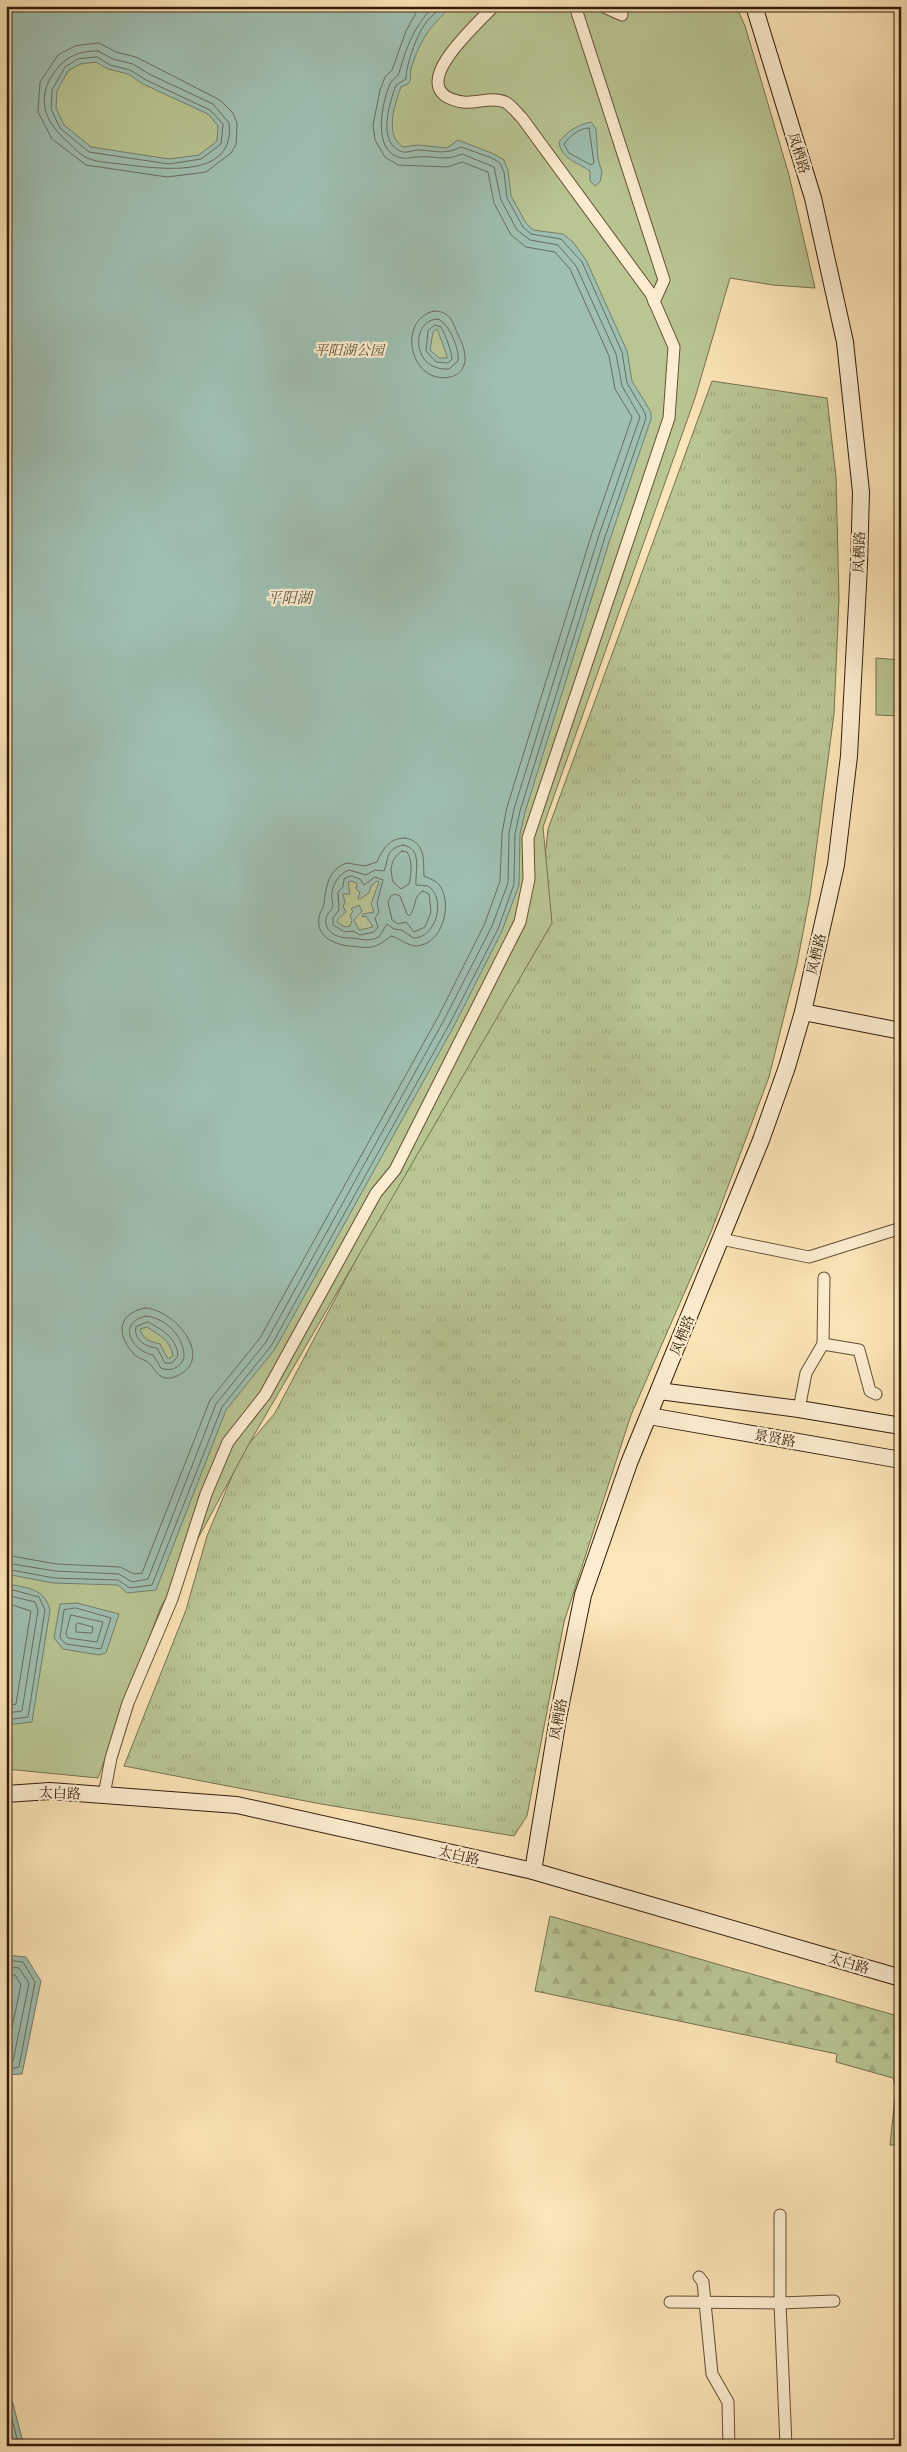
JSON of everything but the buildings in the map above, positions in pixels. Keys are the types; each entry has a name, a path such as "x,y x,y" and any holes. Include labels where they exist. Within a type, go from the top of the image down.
{"street":[{"path":"104,1795 111,1758 128,1703 172,1599 206,1494 228,1442 265,1394 376,1193 395,1170 520,922 529,879 528,838 669,418 674,347 651,294 522,118 504,102 487,100 466,102 448,99 441,92 439,84 440,70 447,55 494,6"},
{"path":"576,6 664,280 654,302"},
{"path":"602,6 622,15"},
{"name":"凤栖路","path":"533,1871 558,1718 584,1595 629,1464 761,1140 787,1067 803,1012 836,865 850,748 861,492 845,342 813,198 754,6"},
{"path":"803,1012 901,1031"},
{"path":"721,1239 809,1257 901,1228"},
{"path":"799,1409 806,1373 823,1344 824,1278"},
{"path":"823,1344 859,1350 870,1391 876,1394"},
{"path":"659,1391 799,1409 901,1426"},
{"name":"景贤路","path":"649,1416 901,1460"},
{"name":"太白路","path":"6,1794 50,1791 237,1805 533,1871 901,1978"},
{"path":"780,2215 780,2303 786,2446"},
{"path":"699,2277 703,2282 712,2374 728,2402 729,2446"},
{"path":"670,2302 780,2303 834,2301"}],"green space":[{"name":"平阳湖","path":"6,6 736,6 745,26 789,175 815,288 773,285 730,278 695,398 543,827 552,923 250,1442 160,1609 98,1778 6,1769"},
{"path":"712,381 827,398 836,477 839,599 834,714 810,896 797,964 769,1077 711,1232 631,1415 564,1622 527,1816 514,1836 321,1804 124,1766 186,1610 207,1536 242,1452 275,1413 539,912 548,829"},
{"path":"876,658 901,660 901,716 876,715"},
{"path":"550,1916 901,2017 901,2145 890,2145 896,2088 893,2078 836,2062 837,2054 535,1991"}],"water":[{"name":"平阳湖","path":"6,6 453,6 438,20 422,41 411,69 410,80 408,84 401,87 396,101 392,127 397,142 403,147 418,145 447,148 458,140 494,154 504,160 508,171 511,196 526,223 533,230 563,234 573,242 586,260 627,351 632,381 651,412 651,419 610,539 525,812 520,834 519,885 502,931 454,1026 275,1349 226,1410 156,1590 127,1593 118,1585 53,1583 6,1574","holes":["96,62 108,69 128,74 143,84 208,114 218,126 217,141 199,155 169,159 91,147 64,125 56,108 57,91 68,71 80,64","437,329 447,358 439,358 430,350 433,332","377,881 379,882 371,904 374,912 363,914 362,917 366,916 373,927 359,930 354,920 362,911 359,905 351,909 353,911 350,916 352,920 350,926 345,927 338,923 337,920 346,912 343,906 345,903 343,894 350,894 348,882 357,883 356,889 360,892 358,899 369,893 371,886","147,1327 164,1338 170,1346 173,1356 168,1359 160,1344 145,1338 140,1329"]},
{"path":"591,122 596,129 598,159 602,172 600,182 595,186 590,181 590,171 570,160 560,148 559,142 573,129"},
{"path":"6,1583 28,1588 39,1593 44,1597 50,1610 32,1722 6,1725"},
{"path":"77,1603 119,1614 106,1653 99,1655 63,1649 54,1638 60,1604"},
{"path":"6,1955 26,1957 41,1981 22,2074 6,2075"},
{"path":"6,2380 8,2384 24,2446 6,2446"}],"park label":[{"name":"平阳湖公园","path":"349,350"}]}
